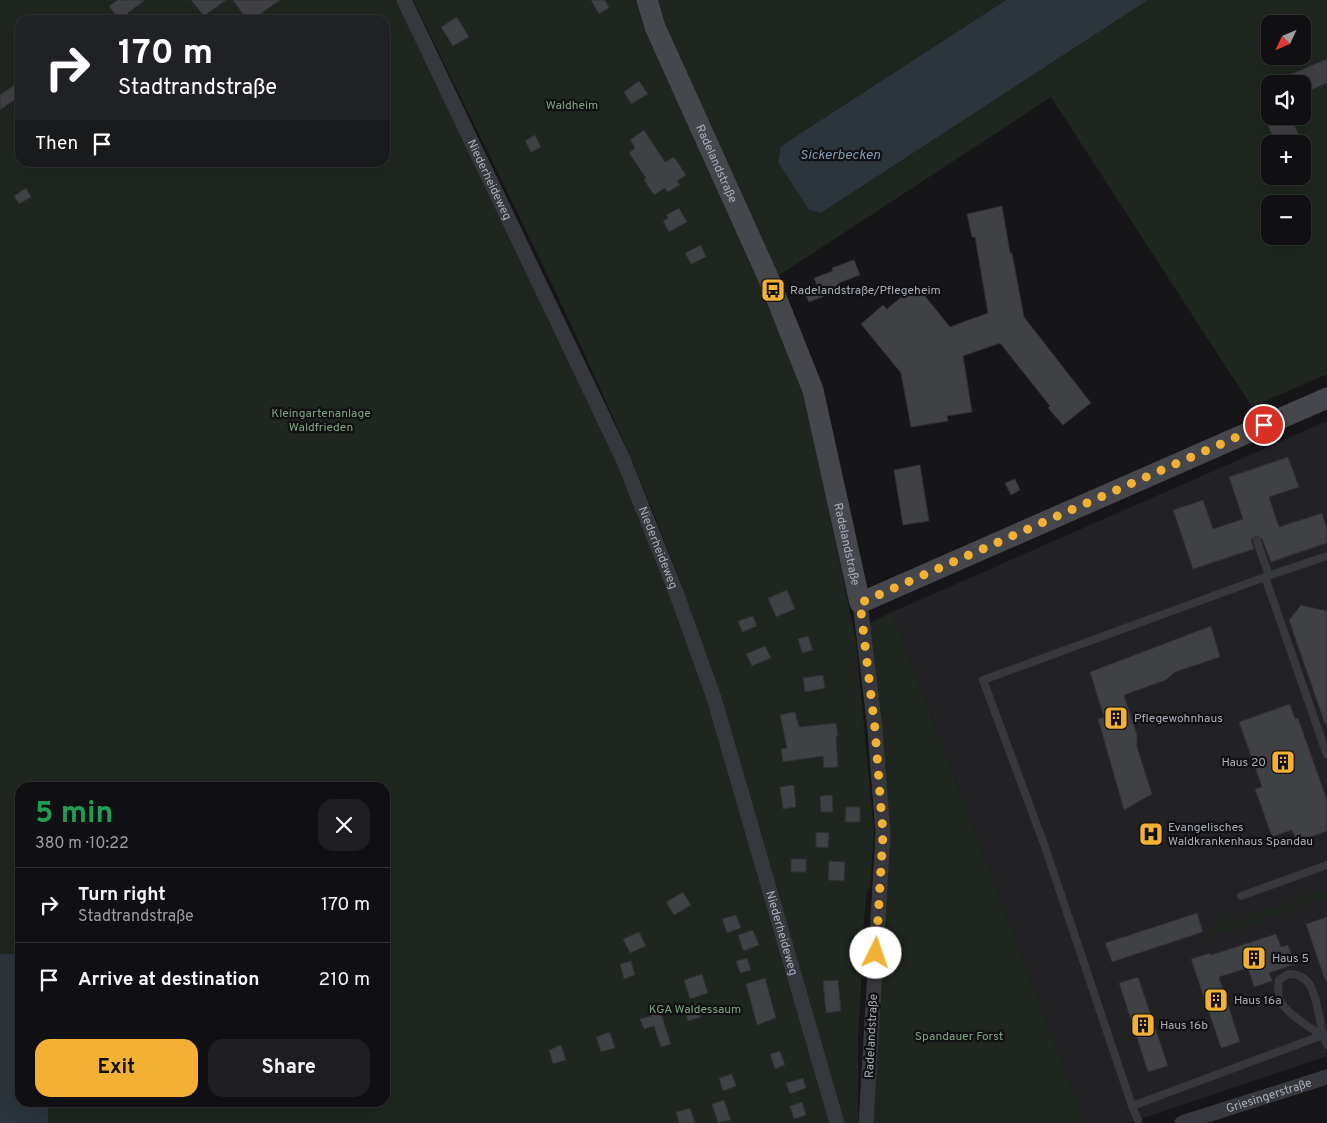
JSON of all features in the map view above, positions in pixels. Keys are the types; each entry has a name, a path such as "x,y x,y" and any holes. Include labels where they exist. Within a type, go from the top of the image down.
{"street":[{"name":"Niederheideweg","path":"404,0 624,459 676,592 714,698 837,1123"},
{"name":"Radelandstraße","path":"647,0 655,27 768,277 813,390 860,603 875,729 883,834 866,1123"},
{"path":"860,603 1327,398"},
{"name":"Griesingerstraße","path":"1182,1123 1327,1077"}],"lane":[{"path":"1257,541 1267,577 1327,755"},
{"path":"1138,1120 1044,844 983,680 1327,556"},
{"path":"1241,896 1327,865"},
{"path":"1325,1035 1311,1029 1280,1003 1279,980 1288,974 1295,974 1307,981 1317,1003 1325,1035 1327,1045"},
{"path":"1132,1106 1325,1035"}],"shaded area":[{"name":"Evangelisches Waldkrankenhaus Spandau","path":"1327,421 1327,1056 1129,1123 1085,1123 892,612"}],"green space":[{"path":"0,0 396,0 682,586 653,511 589,363 520,217 413,0 636,0 644,29 749,257 802,383 856,641 874,832 870,887 867,891 861,951 858,1123 48,1123 48,1107 390,1107 390,782 15,782 15,954 0,954"},
{"path":"652,0 1006,0 781,146 821,213 1148,0 1327,0 1327,374 1252,407 1051,97 775,278"},
{"name":"Spandauer Forst","path":"892,612 1085,1123 865,1123 883,834 864,626"},
{"path":"1327,889 1327,898 1209,938 1223,910 1227,923"}],"water":[{"name":"Sickerbecken","path":"1006,0 1148,0 821,213 809,210 778,162 781,146"},
{"path":"0,954 15,954 15,1107 48,1107 48,1123 0,1123"}],"building":[{"path":"118,0 145,0 126,15 115,15 109,6"},
{"path":"191,0 226,0 205,15 203,15"},
{"path":"233,0 280,0 259,15 244,15"},
{"path":"591,0 605,0 609,8 599,14"},
{"path":"457,17 469,37 453,46 441,27"},
{"path":"1327,59 1327,83 1311,90 1311,75 1289,75"},
{"path":"639,81 648,94 631,104 624,92"},
{"path":"15,84 15,100 0,110 0,95"},
{"path":"1268,125 1294,125 1299,135 1272,135"},
{"path":"644,130 665,162 674,157 686,175 677,181 680,185 668,192 665,188 654,195 644,180 646,178 629,153 635,148 630,140"},
{"path":"535,135 541,147 531,152 525,141"},
{"path":"26,188 31,197 19,204 14,196"},
{"path":"1002,206 1024,317 1091,403 1063,425 1048,408 1050,406 1000,343 963,356 972,412 947,416 948,421 911,427 901,373 861,324 883,305 887,309 916,285 950,327 988,313 975,237 972,237 967,214"},
{"path":"679,208 687,222 669,232 663,221 668,218 666,215"},
{"path":"701,245 706,257 691,264 685,253"},
{"path":"854,260 860,275 839,283 841,290 809,302 805,293 818,288 814,278 833,271 832,268"},
{"path":"1288,457 1299,487 1269,497 1279,527 1322,513 1327,529 1327,543 1271,562 1262,539 1256,536 1251,540 1254,549 1193,569 1173,510 1203,500 1213,529 1243,519 1229,477"},
{"path":"920,465 929,521 903,525 894,470"},
{"path":"1015,479 1020,490 1011,495 1005,483"},
{"path":"787,590 795,609 776,617 768,598"},
{"path":"1301,605 1327,611 1327,723 1325,724 1289,620"},
{"path":"753,616 757,626 742,632 738,621"},
{"name":"Pflegewohnhaus","path":"1211,626 1220,657 1175,672 1166,680 1124,695 1137,735 1137,747 1152,794 1124,810 1098,719 1104,717 1090,672"},
{"path":"808,636 813,650 802,653 798,639"},
{"path":"765,646 771,658 752,666 746,654"},
{"path":"823,675 825,688 805,692 803,678"},
{"name":"Haus 20","path":"1290,704 1295,719 1298,718 1327,800 1327,831 1297,842 1292,830 1272,837 1255,789 1262,787 1239,722"},
{"path":"795,712 799,727 836,723 838,767 824,768 823,756 783,762 781,749 787,748 780,715"},
{"path":"794,785 796,807 783,809 780,787"},
{"path":"832,795 833,812 821,812 820,796"},
{"path":"846,807 860,807 860,822 845,822"},
{"path":"816,832 829,833 828,848 816,847"},
{"path":"791,859 806,859 806,872 791,872"},
{"path":"829,861 845,862 844,881 828,880"},
{"path":"683,892 691,905 674,915 666,902"},
{"path":"1197,913 1203,932 1112,962 1105,943"},
{"path":"736,915 741,928 727,933 722,919"},
{"path":"1327,917 1327,980 1325,980 1306,924"},
{"path":"753,930 759,945 743,951 738,935"},
{"path":"639,932 646,946 630,953 623,939"},
{"path":"1276,934 1281,947 1288,945 1295,964 1269,973 1272,981 1254,987 1248,968 1219,977 1240,1042 1221,1048 1191,959 1210,953 1211,955"},
{"path":"747,958 751,970 740,973 736,961"},
{"path":"631,961 635,975 624,979 620,964"},
{"path":"702,974 708,993 690,999 684,980"},
{"name":"Haus 16b","path":"1138,977 1168,1066 1148,1072 1119,983"},
{"path":"765,978 776,1018 757,1025 746,984"},
{"path":"838,980 841,1011 826,1013 823,981"},
{"path":"696,1003 701,1017 688,1021 684,1007"},
{"path":"660,1010 671,1044 661,1047 654,1026 644,1029 640,1019 651,1016 650,1013"},
{"path":"610,1032 615,1048 601,1052 596,1037"},
{"path":"561,1045 566,1060 553,1064 549,1050"},
{"path":"780,1051 785,1065 775,1069 770,1054"},
{"path":"732,1074 736,1086 723,1091 719,1078"},
{"path":"803,1078 806,1088 790,1094 786,1083"},
{"path":"724,1100 731,1120 718,1123 712,1104"},
{"path":"802,1102 806,1115 794,1119 790,1106"},
{"path":"690,1108 695,1123 679,1123 676,1112"}],"place":[{"name":"Radelandstraße/Pflegeheim","path":"773,290"},
{"name":"Pflegewohnhaus","path":"1116,718"},
{"name":"Haus 20","path":"1283,762"},
{"name":"Evangelisches Waldkrankenhaus Spandau","path":"1151,834"},
{"name":"Haus 5","path":"1254,958"},
{"name":"Haus 16a","path":"1216,1000"},
{"name":"Haus 16b","path":"1143,1025"}],"route":[{"path":"876,953 883,834 875,729 860,603 1264,425"}],"park label":[{"name":"Waldheim","path":"572,105"},
{"name":"Kleingartenanlage Waldfrieden","path":"321,420"},
{"name":"KGA Waldessaum","path":"695,1009"}]}
